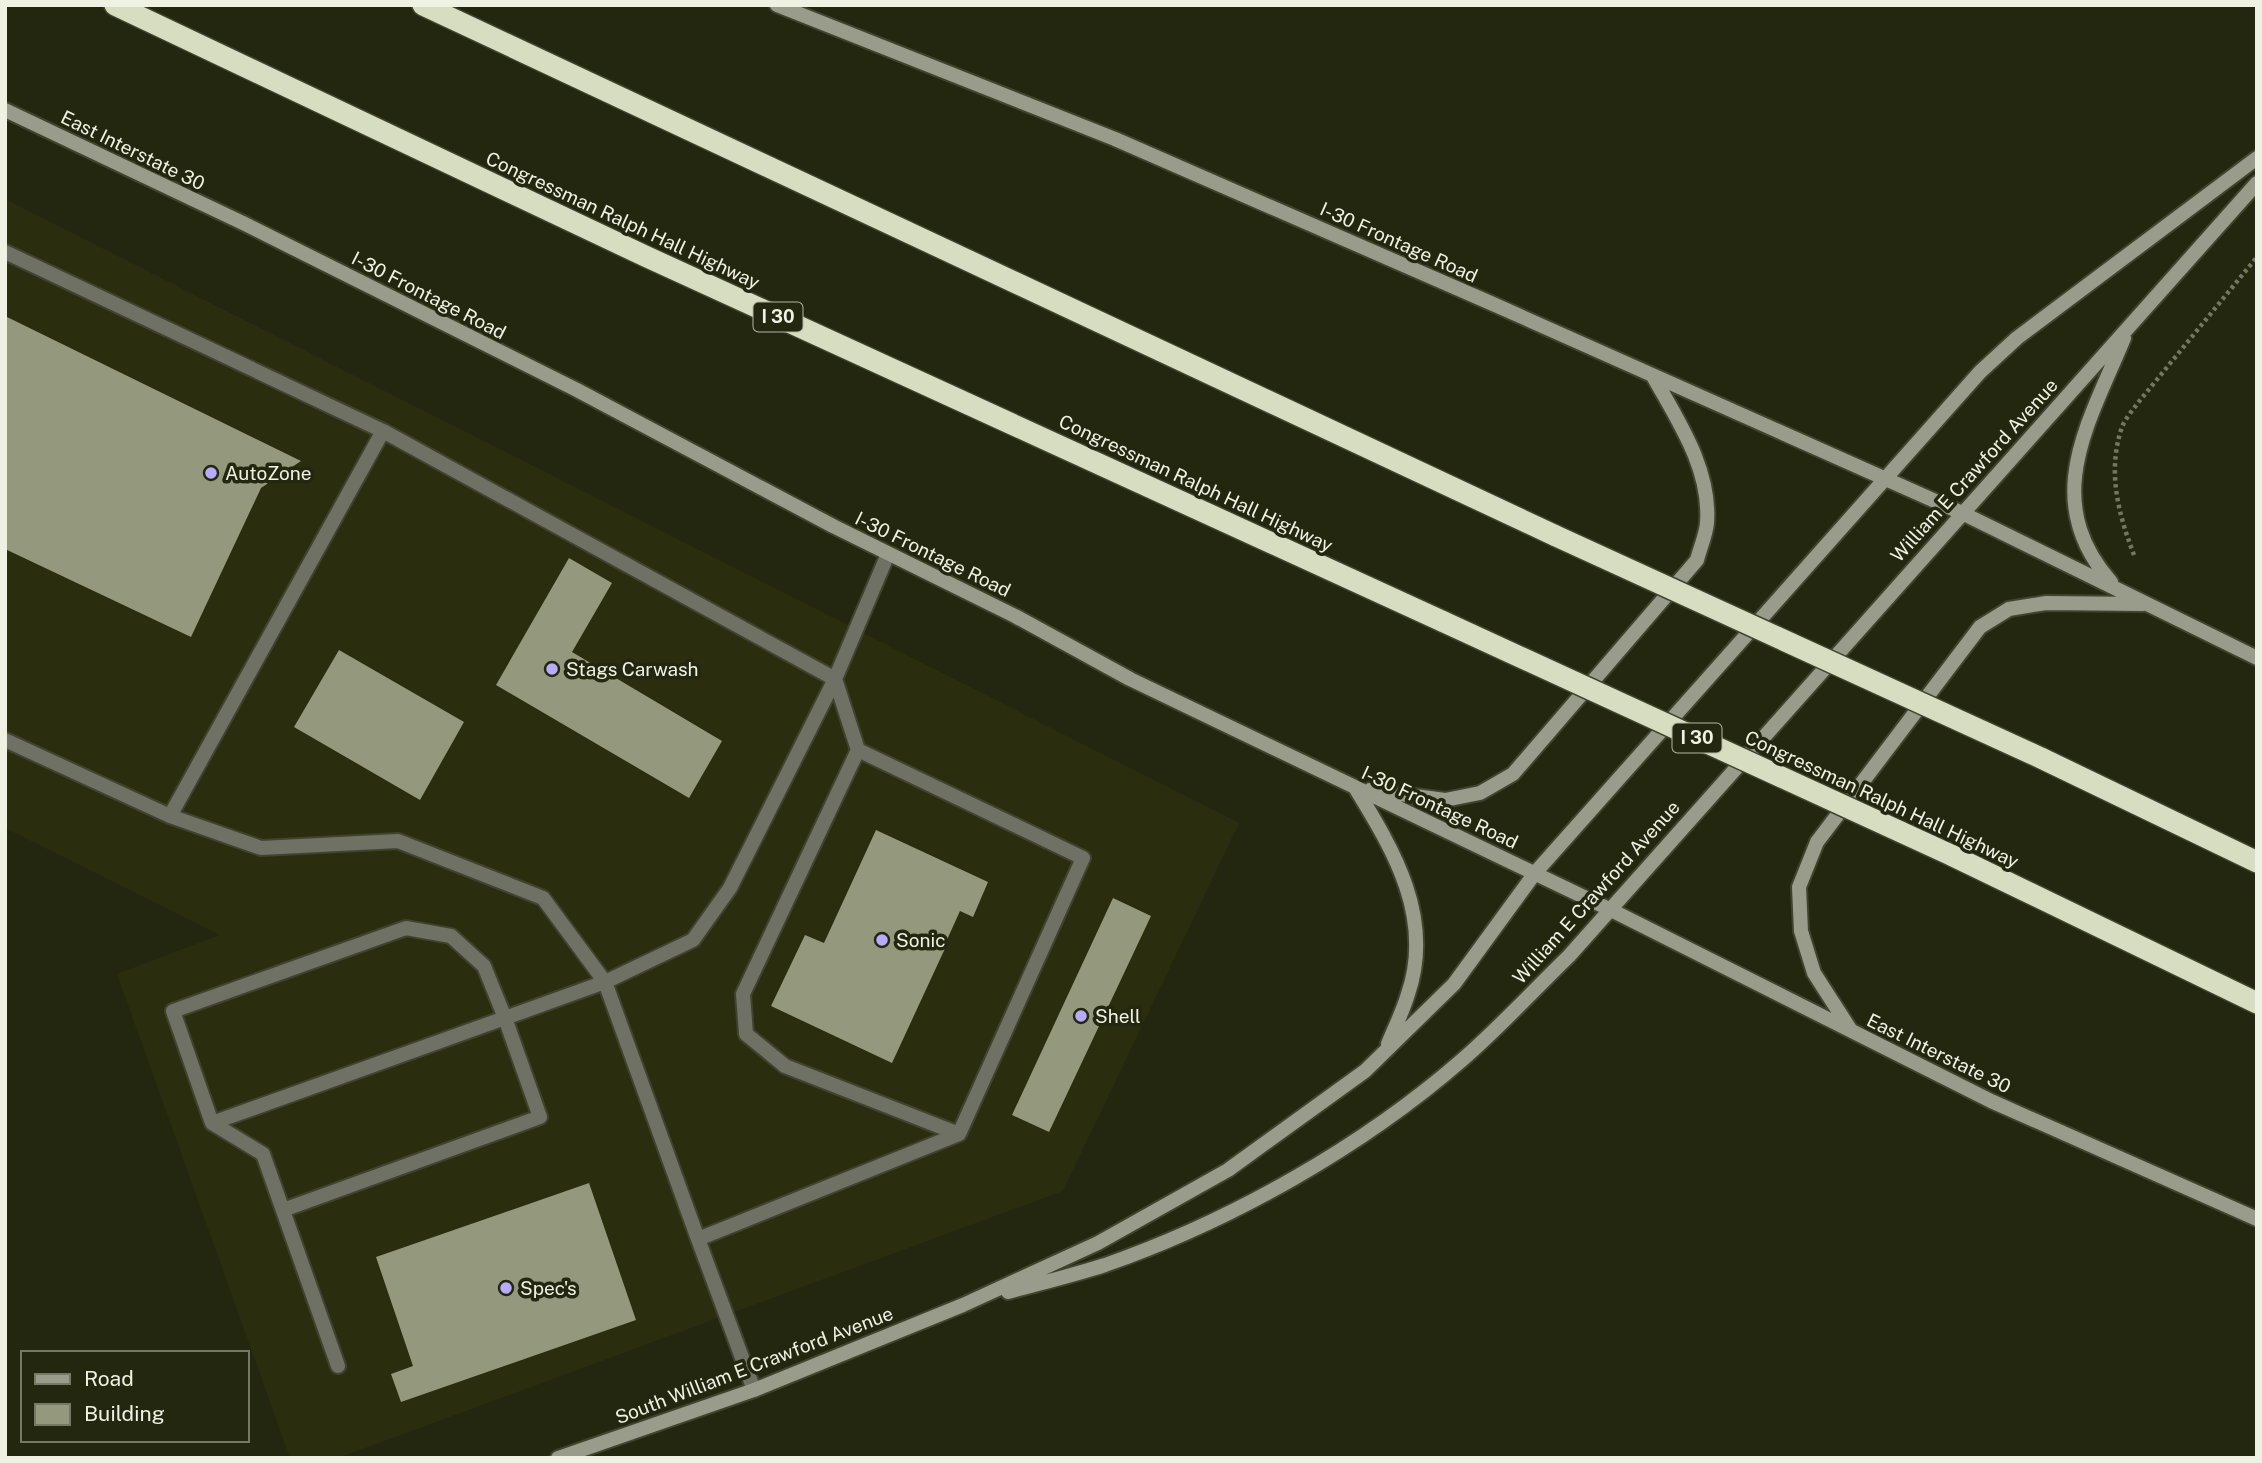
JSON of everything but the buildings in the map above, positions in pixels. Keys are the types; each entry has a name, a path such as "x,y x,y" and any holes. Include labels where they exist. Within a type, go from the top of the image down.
{"highway":[{"name":"Congressman Ralph Hall Highway","path":"115,5 645,256 1951,855 2257,1003"},
{"path":"423,5 1556,536 2041,758 2257,862"}],"main road":[{"name":"I-30 Frontage Road","path":"777,5 1115,139 1962,513"},
{"name":"East Interstate 30","path":"5,110 245,225"},
{"path":"963,1305 1098,1243 1228,1170 1365,1071 1454,984 1535,873 1980,372 2017,338 2257,159"},
{"name":"William E Crawford Avenue","path":"963,1305 1105,1265 1220,1218 1312,1167 1389,1116 1462,1060 1569,956 2257,183"},
{"name":"I-30 Frontage Road","path":"245,225 577,390 888,554 1015,616 1130,680 1609,909"},
{"path":"2116,589 2099,570 2087,548 2074,503 2073,479 2076,457 2084,435 2130,326"},
{"path":"1355,788 1445,800 1480,793 1513,774 1697,560 1707,524 1705,486 1689,441 1653,376"},
{"path":"1962,513 2257,658"},
{"path":"1851,1031 1814,973 1801,931 1799,887 1817,842 1980,627 2008,609 2046,603 2148,604"},
{"path":"1355,788 1387,839 1400,866 1410,897 1415,926 1416,951 1409,992 1385,1052"},
{"name":"East Interstate 30","path":"1609,909 1991,1101 2257,1219"},
{"name":"South William E Crawford Avenue","path":"558,1458 754,1390 963,1305"}],"lane":[{"path":"5,252 383,431 835,679 858,750 743,994 746,1034 785,1066 959,1134"},
{"path":"170,816 383,431"},
{"path":"212,1123 605,982 693,940 730,888 835,679 888,554"},
{"path":"5,740 170,816 261,848 398,841 543,898 605,982 754,1390"},
{"path":"698,1239 959,1134 1083,859 858,750"},
{"path":"283,1210 540,1117 484,966 451,936 406,929 173,1011 212,1123 263,1154 338,1366"}],"path":[{"path":"2134,555 2120,518 2114,473 2122,425 2257,257"}],"shaded area":[{"path":"5,199 1239,823 1063,1191 338,1458 290,1458 117,974 220,935 5,828"}],"place":[{"name":"AutoZone","path":"211,473"},
{"name":"Stags Carwash","path":"552,669"},
{"name":"Sonic","path":"882,940"},
{"name":"Shell","path":"1081,1016"},
{"name":"Spec's","path":"506,1288"}]}
